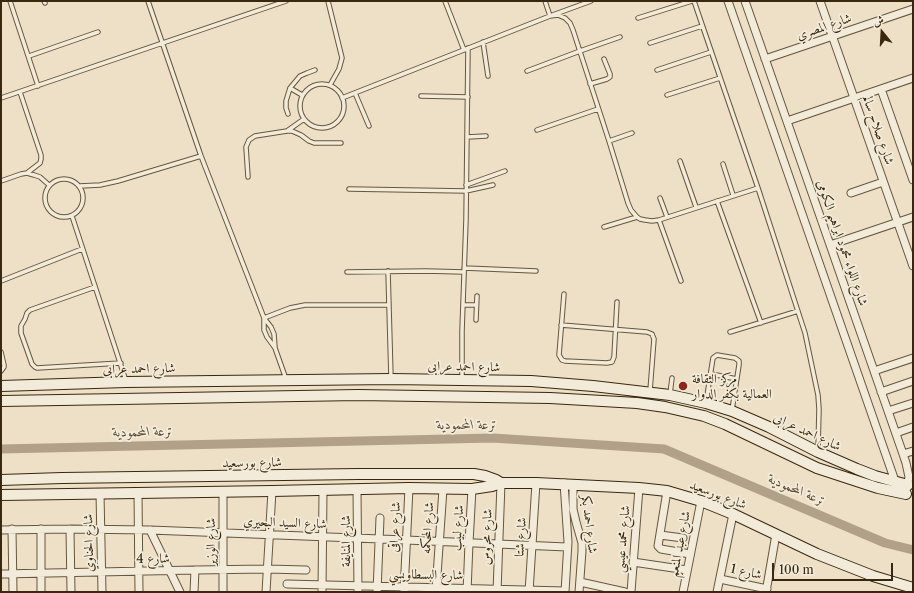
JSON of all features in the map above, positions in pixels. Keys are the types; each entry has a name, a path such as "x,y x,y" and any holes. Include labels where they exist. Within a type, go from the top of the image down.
{"main road":[{"name":"شارع احمد عرابى","path":"1,386 126,382 391,379 552,383 650,392 706,403 732,411 857,469 895,481 907,490"},
{"name":"شارع احمد عرابى","path":"1,401 358,395 550,398 637,403 682,410 725,424 817,468 852,480 878,488 907,490"},
{"path":"852,480 857,469"},
{"name":"شارع بورسعيد","path":"1,480 335,474 474,474 485,476 501,483"},
{"name":"شارع بورسعيد","path":"1,495 409,488 472,489 501,483 536,482 639,488 667,491 701,501 733,514 817,554 873,576 913,588"}],"street":[{"path":"728,1 895,481"},
{"name":"شارع اللواء محمود ابراهيم الكومى","path":"745,1 903,454 908,470 907,490"},
{"name":"شارع صلاح سالم","path":"820,1 913,266"},
{"name":"شارع المصري","path":"765,59 913,8"},
{"path":"787,121 913,78"},
{"path":"881,89 913,180"},
{"path":"851,193 883,182"},
{"path":"830,245 913,217"},
{"path":"874,371 913,358"},
{"path":"881,392 913,381"},
{"path":"888,412 913,403"},
{"path":"896,433 913,427"},
{"path":"903,454 913,451"},
{"name":"شارع شتا","path":"529,591 536,482"},
{"name":"شارع محروس","path":"497,591 501,483"},
{"name":"شارع احمد بكر","path":"568,484 581,540 582,551 579,592"},
{"name":"شارع احمد بكر","path":"565,591 568,544 568,484"},
{"name":"شارع عراقى","path":"404,589 409,488"},
{"name":"شارع محمد عيسي","path":"631,592 639,488"},
{"name":"شارع المنايفة","path":"357,489 358,589"},
{"name":"شارع المحكمه","path":"436,590 443,489"},
{"name":"شارع لبيب","path":"467,590 472,489"},
{"path":"322,490 322,588"},
{"path":"266,592 272,491"},
{"path":"667,491 658,546 661,549 690,554"},
{"name":"شارع الوزير","path":"223,492 223,592"},
{"name":"شارع الحناوي","path":"100,493 102,592"},
{"path":"138,493 139,592"},
{"name":"شارع عبد المنعم","path":"683,592 701,501"},
{"path":"717,592 733,514"},
{"path":"377,589 380,518"},
{"path":"12,529 13,592"},
{"path":"41,529 42,592"},
{"path":"70,529 71,592"},
{"path":"567,531 578,529"},
{"name":"شارع السيد البحيري","path":"1,530 150,530 532,546 568,544 581,540"},
{"path":"150,530 180,592"},
{"path":"767,590 776,534"},
{"path":"660,535 683,538"},
{"path":"633,562 687,570"},
{"name":"شارع 4","path":"1,574 267,569 306,570"},
{"path":"194,592 195,570"},
{"name":"شارع 1","path":"720,579 767,590"},
{"path":"580,582 625,592"},
{"name":"شارع البسطاويسي","path":"287,584 322,588 358,589 565,591"}],"lane":[{"path":"10,1 38,86"},
{"path":"148,1 201,156 264,318 272,327 275,348 286,380"},
{"path":"1,98 286,1"},
{"path":"328,1 342,58 339,69 330,85"},
{"path":"445,1 464,50"},
{"path":"545,1 550,16"},
{"path":"342,98 590,1"},
{"path":"638,18 693,1 758,188 805,333 818,395 818,452"},
{"path":"550,16 564,18 570,23 628,203 631,210 637,217 652,221 659,220 758,188"},
{"path":"650,43 702,26"},
{"path":"28,56 98,32"},
{"path":"527,71 620,37"},
{"path":"483,42 488,76"},
{"path":"462,380 468,48"},
{"path":"658,70 711,52"},
{"path":"590,84 610,77 604,59"},
{"path":"288,114 286,101 290,88 300,76 315,70"},
{"path":"667,95 720,78"},
{"path":"314,85 330,85 337,90 342,98 344,107 341,117 335,124 325,128 316,127 307,122 301,115 300,105 302,95 307,89 314,85"},
{"path":"290,88 302,95"},
{"path":"20,92 41,154 40,162 28,173"},
{"path":"355,93 369,126"},
{"path":"421,96 468,97"},
{"path":"537,130 598,109"},
{"path":"287,131 304,119"},
{"path":"248,177 246,147 249,140 259,135 287,131 296,132 314,143 341,143"},
{"path":"609,141 632,133"},
{"path":"467,137 486,136"},
{"path":"80,186 100,185 114,182 201,156"},
{"path":"680,161 696,208"},
{"path":"723,164 733,195"},
{"path":"466,185 505,171"},
{"path":"1,181 28,173 40,177 49,185"},
{"path":"65,178 71,179 80,186 84,197 81,209 77,213 65,218 59,217 48,210 45,204 45,197 49,185 59,179 65,178"},
{"path":"349,189 466,190 493,185"},
{"path":"660,198 667,217"},
{"path":"717,200 761,323"},
{"path":"72,216 126,382"},
{"path":"604,228 637,217"},
{"path":"659,220 681,281"},
{"path":"1,281 82,249"},
{"path":"347,272 464,270 536,271"},
{"path":"388,271 391,379"},
{"path":"95,287 30,310 21,326 21,333 32,364 37,368 121,363"},
{"path":"564,294 559,355 562,360 612,362 614,357 617,302"},
{"path":"476,320 477,296"},
{"path":"264,318 290,308 305,305 389,305"},
{"path":"463,305 476,305"},
{"path":"730,332 798,311"},
{"path":"264,318 264,330 270,343 275,348"},
{"path":"561,325 647,332 652,334 650,392"},
{"path":"1,352 4,368 1,371"},
{"path":"706,403 713,358 715,356 735,358 739,361 739,363 732,411"},
{"path":"710,374 737,379"},
{"path":"670,395 672,378"}],"waterway":[{"name":"ترعة المحمودية","path":"1,449 493,438 664,449 885,543 913,550"}],"place":[{"name":"مركز الثقافة العمالية بكفر الدوار","path":"683,386"}]}
